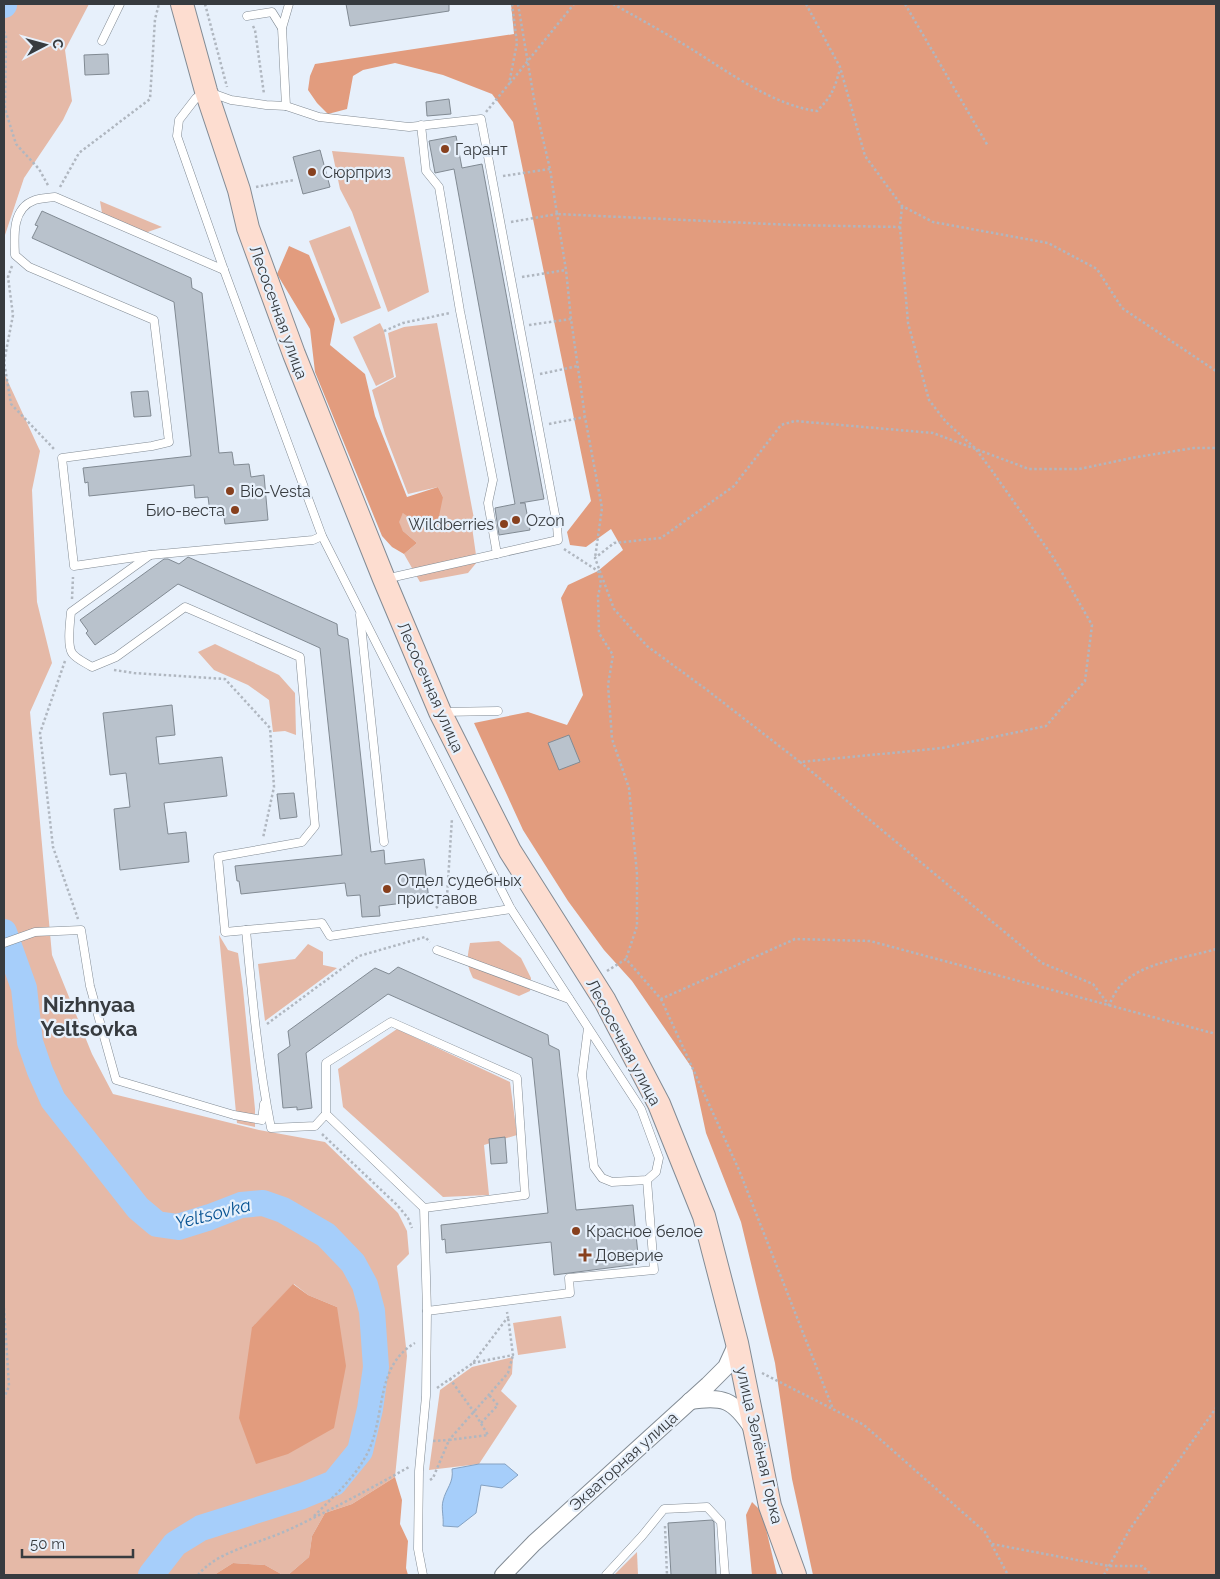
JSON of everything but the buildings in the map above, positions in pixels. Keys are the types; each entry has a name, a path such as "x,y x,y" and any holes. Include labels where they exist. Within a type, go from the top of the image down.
{"street":[{"name":"Лесосечная улица","path":"182,4 206,91 239,190 248,228 297,363 384,579 440,712 510,851 605,1001 659,1104 704,1216 738,1353"},
{"name":"Экваторная улица","path":"503,1575 534,1543 690,1401 738,1353"},
{"name":"улица Зелёная Горка","path":"738,1353 770,1506 794,1575"},
{"path":"690,1401 712,1398 729,1402 744,1416 755,1433"}],"lane":[{"path":"102,41 120,4"},
{"path":"286,106 282,28 289,4"},
{"path":"247,16 272,12 282,28"},
{"path":"384,579 558,540 481,119 408,127 319,117 286,106 231,100 206,91 196,98 179,120 177,136 322,536 511,909 641,1109 659,1158 656,1172 646,1180 612,1182 602,1178 594,1167 582,1075 588,1028"},
{"path":"420,126 426,172 439,187 492,480 488,503 497,554"},
{"path":"224,270 54,197 35,200 22,208 14,229 15,255 29,267 154,320 169,442 62,458 74,566 150,555 313,540 322,536"},
{"path":"150,555 71,612 70,648 73,655 92,667 116,657 185,607 300,658 315,826 302,842 218,857 225,932 322,923 330,936 511,909"},
{"path":"360,611 384,842"},
{"path":"440,712 498,711"},
{"path":"4,943 35,932 81,930 90,986 116,1080 234,1115 262,1120 264,1096"},
{"path":"246,930 256,1033 264,1096 271,1128 315,1126 326,1114 326,1063 391,1022 517,1078 526,1195 424,1208"},
{"path":"437,950 569,999"},
{"path":"326,1114 424,1208 427,1311 426,1396 421,1442 418,1549 423,1575"},
{"path":"427,1311 570,1294 569,1278 654,1270 646,1180"},
{"path":"606,1575 664,1509 707,1507 721,1522 725,1575"}],"path":[{"path":"54,197 79,153 150,99 155,20 159,4"},
{"path":"205,4 231,100"},
{"path":"509,84 517,44 512,4"},
{"path":"518,4 536,105 550,169 566,270 585,417 602,508 596,558 614,609 647,646 800,762 1042,963 1093,984 1109,1005"},
{"path":"481,119 574,4"},
{"path":"613,4 748,84 806,110 817,111 828,101 834,91 840,68"},
{"path":"806,4 840,68 865,156 902,206 933,222 1048,243 1097,269 1122,308 1216,371"},
{"path":"905,4 988,146"},
{"path":"247,16 255,30 266,105"},
{"path":"4,31 6,35 6,109 16,144 39,169 54,197"},
{"path":"491,178 550,169"},
{"path":"239,190 294,180"},
{"path":"800,762 942,748 1046,726 1085,681 1092,625 1053,557 975,448 946,422 929,400 908,323 900,227 902,206"},
{"path":"500,224 557,214 792,225 900,227"},
{"path":"15,255 8,277 13,316 4,362 10,404 62,458"},
{"path":"511,279 566,270"},
{"path":"384,331 403,323 460,311"},
{"path":"520,327 571,319"},
{"path":"529,376 578,366"},
{"path":"538,426 585,417"},
{"path":"596,558 614,543 661,538 734,486 781,425 795,421 933,433 1029,469 1079,469 1137,457 1185,450 1216,448"},
{"path":"552,541 598,571 601,583 598,596 599,633 613,655 608,685 612,739 629,788 637,874 638,926 626,959 592,980"},
{"path":"71,612 74,566"},
{"path":"70,648 40,733 53,847 81,930"},
{"path":"92,667 134,673 225,679 270,728 274,787 260,850"},
{"path":"423,922 447,897 452,818 448,810"},
{"path":"256,1033 359,956 425,937 437,950"},
{"path":"662,999 795,939 870,940 1216,1034"},
{"path":"1109,1005 1121,985 1139,972 1167,962 1216,950"},
{"path":"626,959 662,999 739,1170 832,1409"},
{"path":"315,1126 397,1205 408,1218 413,1230"},
{"path":"419,1488 433,1478 449,1440 508,1373 512,1355 505,1301"},
{"path":"4,1308 10,1386 4,1398"},
{"path":"426,1396 472,1364 508,1317"},
{"path":"415,1336 416,1352"},
{"path":"311,1519 355,1474 368,1453 389,1370 400,1353 415,1343"},
{"path":"738,1353 832,1409 864,1425 985,1532 1008,1575"},
{"path":"472,1364 512,1355"},
{"path":"421,1442 488,1435 450,1379"},
{"path":"481,1423 498,1405 489,1395"},
{"path":"1104,1575 1130,1529 1216,1408"},
{"path":"198,1575 224,1556 311,1519 369,1490 415,1463"},
{"path":"664,1509 667,1575"},
{"path":"992,1544 1109,1566 1142,1566 1152,1575"}],"shaded area":[{"path":"4,4 89,4 65,50 72,101 63,120 24,178 4,238"},
{"path":"511,4 1216,4 1216,1575 813,1575 792,1479 775,1363 741,1222 706,1133 692,1068 632,981 604,950 568,901 523,830 474,723 528,712 567,725 583,695 561,598 568,585 598,571 623,550 611,529 586,547 570,545 567,532 591,501 513,122 492,94 443,75 395,63 363,70 353,76 347,109 328,114 308,90 310,76 315,64 514,34"},
{"path":"332,151 404,157 429,292 388,312 352,212 340,189"},
{"path":"100,201 162,227 142,234 103,219"},
{"path":"350,226 381,308 341,324 309,241"},
{"path":"289,246 309,255 335,319 330,345 365,374 375,416 407,497 438,487 443,497 438,521 420,525 403,513 399,522 403,531 417,543 404,554 392,547 382,536 315,372 310,329 277,274"},
{"path":"380,323 384,331 394,377 376,386 353,337"},
{"path":"437,323 475,524 472,527 477,562 468,573 420,582 404,554 417,543 403,531 398,522 403,513 443,497 438,487 408,494 385,434 372,390 396,377 388,333 404,327"},
{"path":"4,373 40,451 32,490 37,602 52,663 30,712 52,955 92,1054 113,1094 259,1130 325,1142 398,1213 407,1231 409,1254 397,1266 407,1356 395,1477 352,1504 325,1513 312,1536 309,1557 288,1575 283,1575 265,1565 233,1563 214,1575 4,1575","holes":["294,1284 308,1295 337,1307 252,1327"]},
{"path":"215,644 279,675 295,693 296,735 285,731 273,732 269,700 248,685 214,670 198,652"},
{"path":"219,935 228,950 238,953 255,1109 255,1127 237,1123"},
{"path":"499,941 521,958 531,978 530,991 519,996 473,978 468,961 470,943"},
{"path":"308,944 323,952 323,965 337,968 265,1021 258,964 295,959"},
{"path":"397,1029 510,1082 517,1135 484,1145 489,1195 443,1197 343,1107 338,1069"},
{"path":"293,1284 308,1295 337,1307 346,1366 334,1428 288,1454 256,1464 239,1418 252,1327"},
{"path":"561,1316 566,1348 518,1355 513,1323"},
{"path":"513,1357 512,1374 501,1391 517,1406 479,1464 429,1470 440,1390 472,1367"},
{"path":"395,1477 402,1500 400,1524 408,1541 406,1568 408,1575 288,1575 309,1557 312,1536 325,1513 352,1504"},
{"path":"752,1502 762,1512 777,1575 752,1575 746,1515"},
{"path":"637,1552 638,1575 614,1575"},
{"path":"233,1563 265,1565 283,1575 214,1575"}],"water":[{"path":"479,1464 505,1464 518,1475 502,1488 481,1485 476,1513 458,1527 443,1526 442,1504 451,1482 452,1469"}],"waterway":[{"name":"Yeltsovka","path":"4,932 24,988 30,1042 53,1100 138,1208 157,1224 178,1227 241,1205 263,1203 283,1210 326,1235 353,1263 365,1285 372,1311 376,1367 370,1409 360,1451 334,1483 302,1496 201,1528 175,1544 151,1575"}],"place":[{"name":"Гарант","path":"445,149"},
{"name":"Сюрприз","path":"312,172"},
{"name":"Bio-Vesta","path":"230,491"},
{"name":"Био-веста","path":"235,510"},
{"name":"Ozon","path":"516,520"},
{"name":"Wildberries","path":"504,524"},
{"name":"Отдел судебных приставов","path":"387,889"},
{"name":"Красное белое","path":"576,1231"},
{"name":"Доверие","path":"585,1255"}],"district":[{"name":"Nizhnyaa Yeltsovka","path":"89,1017"}]}
